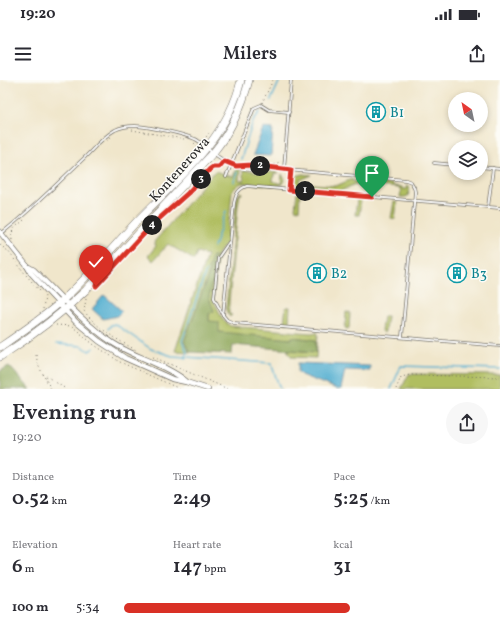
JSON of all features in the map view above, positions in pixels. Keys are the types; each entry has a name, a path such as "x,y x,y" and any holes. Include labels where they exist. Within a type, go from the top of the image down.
{"main road":[{"name":"Kontenerowa","path":"0,347 27,329 61,301 176,182 222,126 237,95 241,80"},
{"name":"Kontenerowa","path":"0,357 36,334 67,308 213,152 230,130 237,117 246,95 249,80"}],"street":[{"path":"0,234 67,308 91,327 113,343 139,357 176,373 186,382 208,389"}],"lane":[{"path":"284,169 290,112 291,80"},
{"path":"226,178 254,109 258,106 262,106 269,110 290,112"},
{"path":"0,234 35,204 102,139 115,130 124,127 135,126 166,131 195,139 231,165 250,170 259,171 284,169 412,182 414,188 414,201 402,337"},
{"path":"434,163 448,164"},
{"path":"241,167 252,165 274,169"},
{"path":"488,168 500,169"},
{"path":"488,207 493,168"},
{"path":"289,190 291,170"},
{"path":"223,315 234,203 239,190 247,186 500,208"},
{"path":"230,240 219,255 214,298 223,315 227,320 234,323 500,346"}],"path":[{"path":"262,106 273,80"},
{"path":"130,130 187,140"},
{"path":"204,140 209,133 212,134"},
{"path":"100,146 114,135"},
{"path":"193,142 198,146"},
{"path":"272,165 279,163 282,159 283,153 286,154"},
{"path":"167,212 188,193 210,169 213,167 219,167 225,160"},
{"path":"8,243 12,240 12,231 24,220"},
{"path":"0,245 8,251 26,275 44,295 43,310 45,311"},
{"path":"86,296 85,312 107,332 136,350"},
{"path":"54,323 56,325 72,326"},
{"path":"36,355 38,365 51,389"},
{"path":"148,355 228,389"},
{"path":"43,373 66,389"},
{"path":"396,389 401,377 410,375 500,377"}],"green space":[{"path":"236,169 240,170 239,181 244,181 243,170 259,173 276,172 278,174 274,174 273,181 281,184 282,174 285,180 283,184 279,186 242,183 232,191 227,242 217,256 213,299 223,320 230,326 311,333 317,332 316,358 292,357 287,350 315,352 316,340 292,337 291,339 218,333 209,321 209,314 214,311 208,298 211,283 213,284 215,256 208,270 210,270 184,342 190,352 175,351 207,255 197,252 194,260 168,244 153,261 148,256 156,246 154,242 215,171 233,177"},
{"path":"302,174 312,175 300,180 301,183 336,186 352,179 352,181 392,184 392,186 402,187 402,189 406,189 407,185 410,188 408,196 400,197 401,191 399,188 355,184 339,192 301,188 297,187 295,181 297,176"},
{"path":"242,192 243,194 240,194 238,205 229,302 229,314 232,315 230,317 226,309 236,202 238,196 240,193"},
{"path":"297,193 300,194 299,210 295,209"},
{"path":"359,198 361,201 359,215 355,215 357,200"},
{"path":"394,202 397,204 395,219 391,218"},
{"path":"212,256 215,256 213,268 215,268 214,284 211,284 209,298 214,311 209,314 209,321 219,322 219,332 316,340 316,352 233,345 232,354 190,352 184,342 210,271 208,270"},
{"path":"286,307 290,307 289,322 287,324 284,322"},
{"path":"346,312 350,313 349,328 347,329 345,328"},
{"path":"383,316 387,316 384,333 381,331"},
{"path":"9,366 30,389 0,389 0,371"},
{"path":"409,374 500,375 500,389 401,389"}],"water":[{"path":"263,128 273,129 271,156 253,155"},
{"path":"104,295 122,311 117,316 103,319 92,309"},
{"path":"298,363 370,366 370,371 345,370 341,389 337,389 301,375 298,372"}],"waterway":[{"path":"271,100 280,80"},
{"path":"241,159 253,121 260,112"},
{"path":"234,182 237,172"},
{"path":"214,247 226,211"},
{"path":"186,358 187,352 182,341 206,271"},
{"path":"108,329 111,325 115,324 151,349 172,356 271,363 280,389"},
{"path":"56,344 82,346 89,351 94,348"},
{"path":"391,389 401,366 500,369"}],"place":[{"name":"B1","path":"376,112"},
{"name":"B2","path":"317,273"},
{"name":"B3","path":"457,273"}],"route":[{"path":"96,286 152,225 188,193 210,169 213,167 219,167 224,161 231,165 241,167 252,165 291,170 289,190 372,197"}]}
